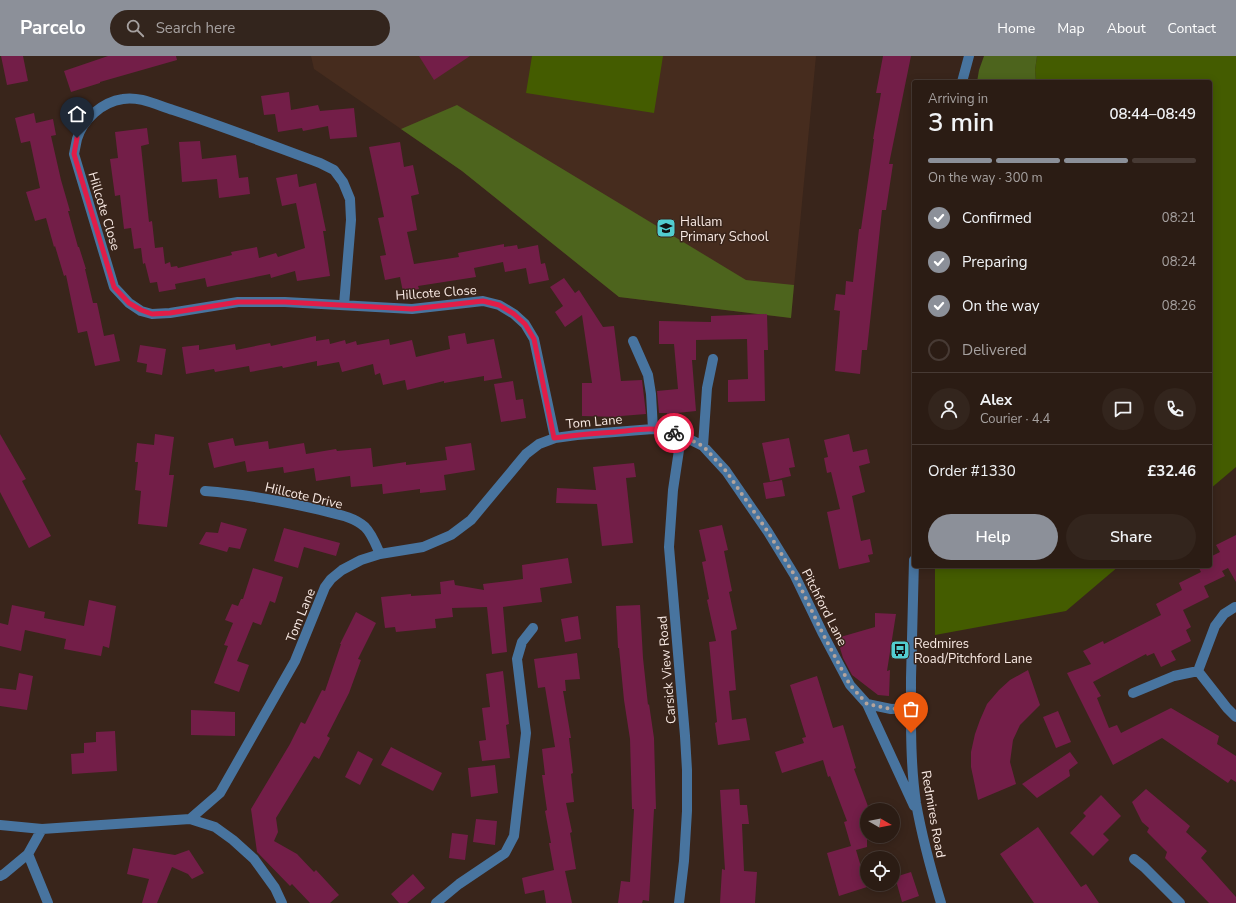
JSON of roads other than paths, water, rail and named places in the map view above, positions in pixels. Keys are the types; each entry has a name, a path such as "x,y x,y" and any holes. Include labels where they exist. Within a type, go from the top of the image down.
{"street":[{"path":"963,80 969,56"},
{"name":"Hillcote Close","path":"344,305 351,220 350,199 344,182 334,170 320,162 134,98 122,99 108,103 93,112 84,124 77,138 74,154 114,287 129,303 152,314 170,313 238,302 285,302 412,309 483,301 499,305 514,314 525,324 534,339 554,438"},
{"path":"633,341 648,375 651,394 652,429"},
{"path":"703,446 707,388 713,359"},
{"name":"Tom Lane","path":"190,819 220,793 295,662 325,587 342,570 361,560 380,554 423,547 451,535 471,520 526,454 540,444 554,438 652,429 667,430 683,436"},
{"name":"Pitchford Lane","path":"683,436 703,446 726,471 768,532 795,576 850,685 867,704 919,817"},
{"name":"Carsick View Road","path":"679,903 687,818 687,770 669,547 673,490 679,450 683,436"},
{"name":"Hillcote Drive","path":"205,491 237,494 299,505 352,519 365,527 380,554"},
{"name":"Redmires Road","path":"914,568 911,708 912,758 916,802 930,867 941,903"},
{"path":"1198,671 1215,626 1224,614 1235,607"},
{"path":"436,903 459,884 505,853 514,836 526,734 517,659 522,642 533,628"},
{"path":"1133,693 1174,676 1198,671"},
{"path":"1198,671 1236,718"},
{"path":"867,704 891,709 911,708"},
{"path":"0,824 42,829 190,819 215,827 233,840 254,859 275,888 282,903"},
{"path":"0,876 28,854 42,829"},
{"path":"28,854 48,903"},
{"path":"1134,859 1180,903"}],"place":[{"name":"Hallam Primary School","path":"666,228"},
{"name":"Redmires Road/Pitchford Lane","path":"900,650"}]}
